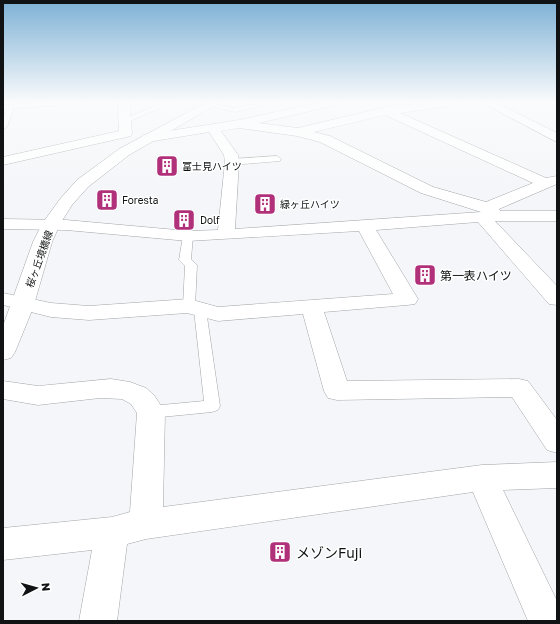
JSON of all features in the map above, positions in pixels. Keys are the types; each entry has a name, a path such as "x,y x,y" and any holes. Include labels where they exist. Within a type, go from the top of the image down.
{"street":[{"path":"3,161 126,133 126,131"},
{"name":"桜ヶ丘境橋線","path":"3,352 13,301 42,247 51,225 78,188 94,173 121,154 161,131"},
{"path":"148,138 198,131"},
{"path":"214,131 231,155 232,162 226,235"},
{"path":"292,131 325,139 346,148 399,177 427,190 489,214 557,299"},
{"path":"433,131 551,181"},
{"path":"544,131 557,138"},
{"path":"489,214 551,181"},
{"path":"3,224 51,225 188,236 226,235 364,225 489,214 557,216"},
{"path":"13,301 51,310 89,313 195,308 218,314 312,308 407,299 364,225"},
{"path":"312,308 337,391 519,388 557,442"},
{"path":"3,390 25,395 42,396 113,389 129,391 142,398 151,412 146,524"},
{"path":"3,544 112,532 146,524 482,478 557,475"},
{"path":"482,478 547,621"},
{"path":"98,621 112,532"}],"lane":[{"path":"232,162 277,159"},
{"path":"151,412 212,406 195,308 191,265 185,260 188,236"}],"place":[{"name":"富士見ハイツ","path":"167,166"},
{"name":"Foresta","path":"107,200"},
{"name":"緑ヶ丘ハイツ","path":"265,204"},
{"name":"Dolf","path":"184,220"},
{"name":"第一表ハイツ","path":"425,275"},
{"name":"メゾンFuji","path":"280,552"}]}
